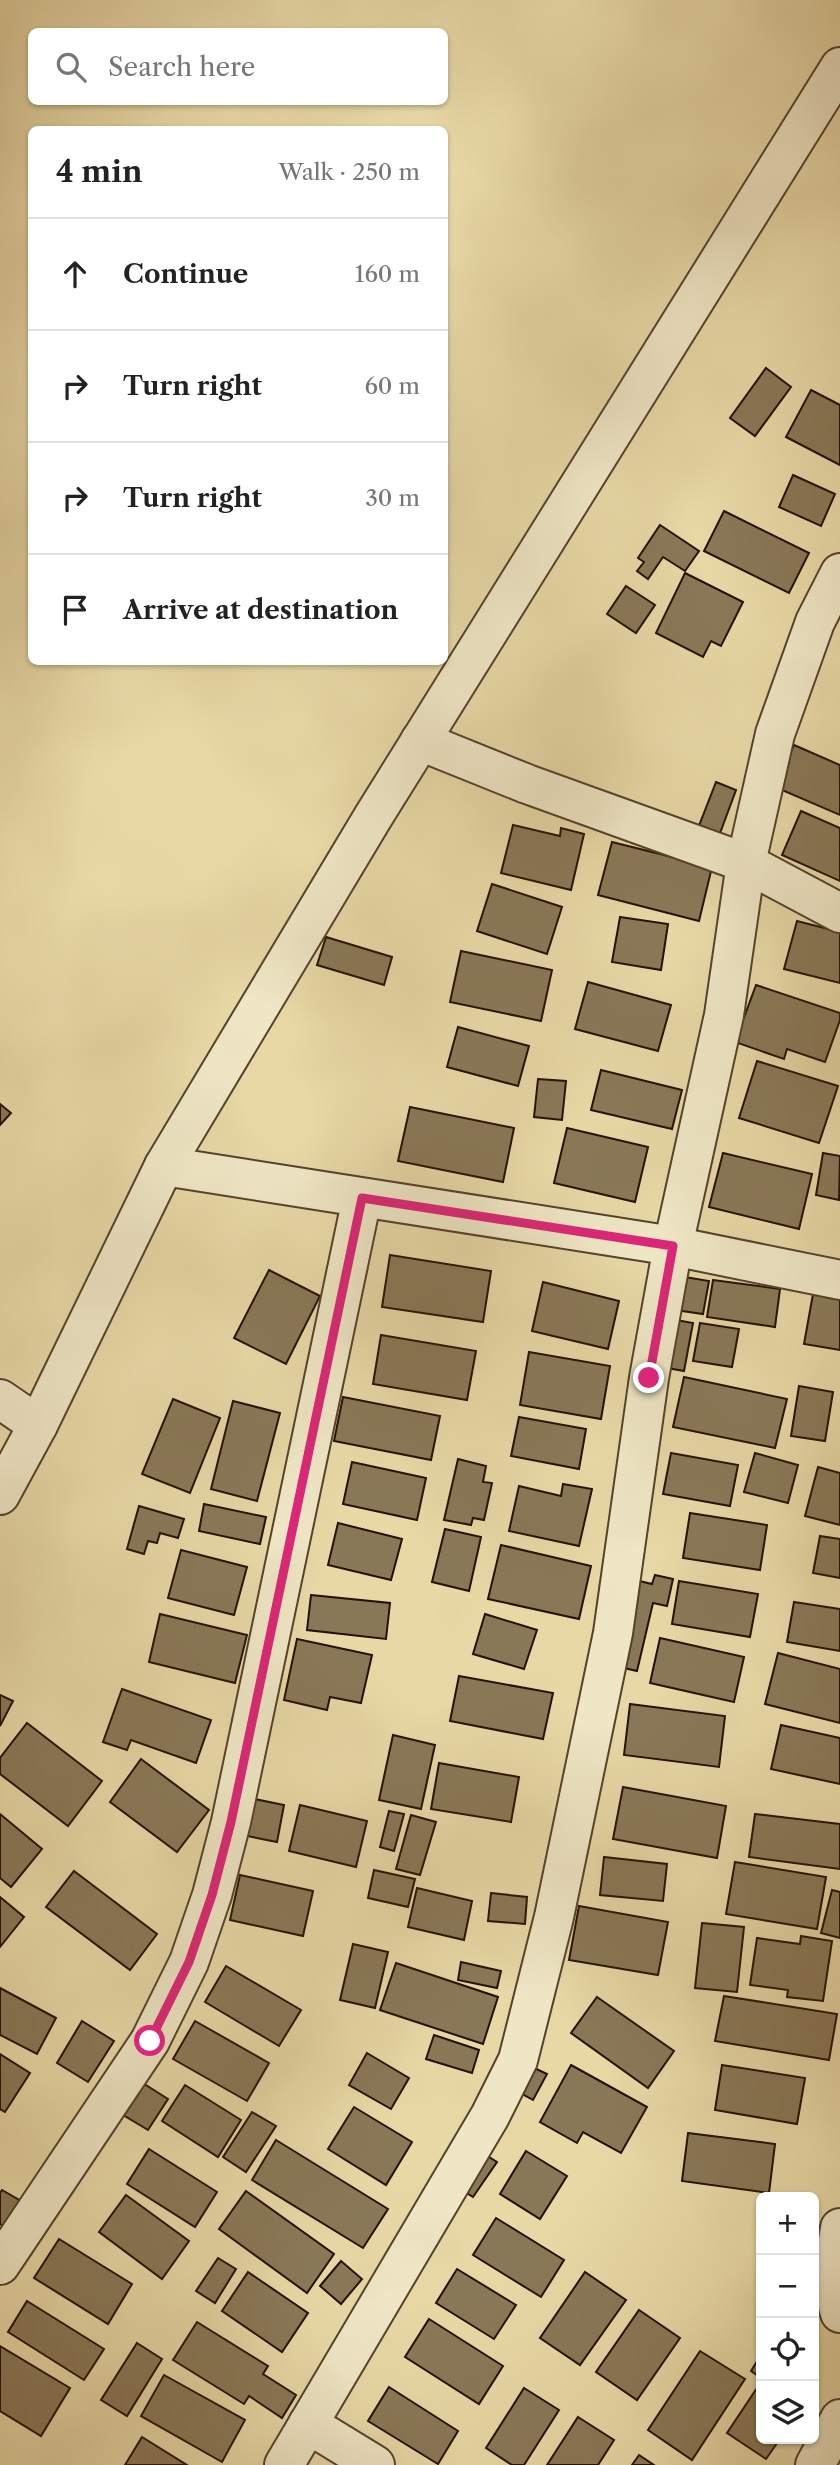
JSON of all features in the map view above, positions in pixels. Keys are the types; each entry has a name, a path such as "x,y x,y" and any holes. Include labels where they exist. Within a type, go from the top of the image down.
{"street":[{"path":"0,1495 38,1425 164,1166 420,741 840,67"},
{"path":"284,2465 490,2116 518,2060 554,1917 613,1633 649,1378 673,1246 724,1014 746,863 775,734 815,622 840,573"},
{"path":"420,741 527,784 746,863 840,913"},
{"path":"164,1166 673,1246 840,1280"},
{"path":"0,2265 150,2041 189,1962 212,1895 231,1822 362,1198"},
{"path":"0,1399 38,1425"},
{"path":"840,2228 833,2270 835,2298 840,2313"},
{"path":"815,2465 840,2419"},
{"path":"308,2424 374,2465"}],"building":[{"path":"766,368 791,387 755,436 730,418"},
{"path":"811,390 840,405 840,465 786,437"},
{"path":"793,475 835,494 821,526 779,507"},
{"path":"724,511 809,553 789,593 704,551"},
{"path":"660,525 699,551 685,571 663,557 648,579 637,571 644,562 638,558"},
{"path":"685,573 743,602 721,646 711,641 703,657 656,633"},
{"path":"626,586 655,605 636,633 607,614"},
{"path":"794,745 840,765 840,815 775,787"},
{"path":"716,782 736,790 716,844 695,836"},
{"path":"801,811 840,828 840,881 782,855"},
{"path":"513,825 560,836 561,828 584,834 571,890 501,873"},
{"path":"612,842 712,867 699,921 598,895"},
{"path":"492,884 562,907 547,954 477,931"},
{"path":"620,917 668,924 661,970 612,962"},
{"path":"797,921 840,932 840,983 784,969"},
{"path":"326,937 392,957 384,985 317,965"},
{"path":"461,951 552,970 541,1021 450,1002"},
{"path":"588,982 671,1005 658,1051 575,1029"},
{"path":"756,985 840,1013 825,1062 787,1049 784,1059 735,1042"},
{"path":"458,1027 529,1046 518,1086 447,1067"},
{"path":"757,1061 838,1086 819,1143 739,1118"},
{"path":"601,1070 682,1090 672,1129 591,1110"},
{"path":"538,1079 566,1081 562,1120 534,1117"},
{"path":"0,1104 11,1113 0,1125"},
{"path":"410,1107 514,1128 503,1182 398,1161"},
{"path":"567,1128 648,1147 635,1202 554,1183"},
{"path":"723,1153 812,1174 799,1229 709,1207"},
{"path":"823,1153 840,1156 839,1200 816,1195"},
{"path":"390,1255 491,1271 483,1322 382,1307"},
{"path":"269,1270 320,1296 286,1364 234,1338"},
{"path":"673,1275 709,1281 703,1314 668,1309"},
{"path":"713,1280 780,1289 775,1327 707,1317"},
{"path":"543,1282 619,1301 608,1349 532,1331"},
{"path":"813,1294 840,1298 840,1350 804,1344"},
{"path":"665,1318 693,1323 684,1371 656,1366"},
{"path":"700,1323 739,1329 732,1367 693,1361"},
{"path":"381,1335 476,1351 467,1400 373,1384"},
{"path":"529,1352 610,1366 601,1419 520,1405"},
{"path":"684,1377 787,1399 775,1448 673,1427"},
{"path":"799,1386 833,1392 825,1441 791,1436"},
{"path":"343,1397 440,1416 431,1460 334,1441"},
{"path":"173,1399 220,1418 190,1493 142,1474"},
{"path":"233,1401 280,1413 257,1501 211,1489"},
{"path":"519,1417 586,1429 579,1469 511,1456"},
{"path":"671,1453 738,1465 730,1506 663,1494"},
{"path":"755,1453 798,1465 788,1503 744,1492"},
{"path":"458,1459 486,1466 483,1482 492,1483 484,1520 473,1518 471,1525 444,1520"},
{"path":"352,1462 426,1478 417,1520 343,1504"},
{"path":"818,1467 840,1473 840,1525 805,1516"},
{"path":"563,1484 592,1489 579,1546 509,1531 519,1486 561,1496"},
{"path":"204,1504 266,1517 260,1544 199,1531"},
{"path":"139,1506 184,1519 178,1538 160,1533 157,1543 148,1541 144,1554 127,1549"},
{"path":"690,1513 767,1525 760,1570 683,1558"},
{"path":"338,1523 402,1539 391,1580 328,1565"},
{"path":"445,1529 481,1537 469,1591 432,1582"},
{"path":"820,1536 840,1539 840,1578 813,1573"},
{"path":"501,1545 591,1566 579,1619 488,1599"},
{"path":"181,1550 247,1567 234,1615 168,1598"},
{"path":"655,1575 673,1579 667,1606 653,1603 637,1671 615,1666 635,1580 652,1584"},
{"path":"679,1581 758,1594 750,1637 672,1624"},
{"path":"311,1595 390,1603 386,1639 307,1630"},
{"path":"794,1602 840,1609 840,1651 787,1642"},
{"path":"160,1614 247,1635 235,1683 149,1662"},
{"path":"485,1614 537,1630 524,1669 473,1654"},
{"path":"660,1638 744,1657 734,1702 650,1683"},
{"path":"297,1639 372,1655 361,1703 330,1697 327,1710 284,1700"},
{"path":"778,1653 840,1669 840,1723 765,1704"},
{"path":"459,1676 553,1693 543,1739 450,1721"},
{"path":"122,1689 211,1720 196,1763 131,1740 127,1750 103,1742"},
{"path":"0,1695 13,1701 0,1726"},
{"path":"630,1704 725,1716 719,1767 624,1755"},
{"path":"27,1723 102,1781 68,1826 0,1774 0,1758"},
{"path":"781,1725 840,1738 840,1784 771,1769"},
{"path":"393,1735 435,1745 421,1809 379,1800"},
{"path":"141,1759 209,1810 177,1852 110,1802"},
{"path":"439,1763 519,1777 511,1822 431,1809"},
{"path":"623,1787 726,1806 717,1858 613,1839"},
{"path":"240,1796 284,1805 277,1842 232,1833"},
{"path":"300,1805 367,1821 356,1867 289,1851"},
{"path":"389,1811 404,1814 394,1851 380,1847"},
{"path":"0,1814 42,1849 11,1887 0,1878"},
{"path":"755,1814 840,1824 840,1869 749,1857"},
{"path":"411,1815 436,1822 420,1875 396,1869"},
{"path":"604,1857 667,1864 663,1901 600,1895"},
{"path":"735,1862 826,1877 817,1929 726,1914"},
{"path":"374,1870 415,1879 408,1907 368,1898"},
{"path":"74,1871 157,1934 130,1970 46,1907"},
{"path":"240,1875 313,1891 303,1936 230,1920"},
{"path":"417,1888 472,1901 464,1940 408,1927"},
{"path":"832,1890 840,1892 840,1938 821,1933"},
{"path":"491,1893 527,1897 525,1924 488,1921"},
{"path":"0,1897 24,1917 0,1947"},
{"path":"579,1906 668,1922 658,1975 569,1960"},
{"path":"702,1923 744,1927 737,1992 695,1988"},
{"path":"801,1936 832,1941 823,2001 787,1997 788,1990 750,1985 757,1938 800,1944"},
{"path":"353,1944 388,1952 375,2008 340,2000"},
{"path":"461,1962 501,1971 497,1988 458,1980"},
{"path":"396,1963 498,1997 483,2044 380,2010"},
{"path":"226,1966 301,2010 279,2046 205,2002"},
{"path":"0,1988 56,2018 37,2054 0,2035"},
{"path":"724,1996 837,2014 829,2060 715,2041"},
{"path":"597,1997 674,2051 648,2088 571,2033"},
{"path":"82,2021 114,2041 88,2082 57,2063"},
{"path":"195,2021 269,2063 247,2101 173,2059"},
{"path":"434,2035 479,2050 472,2073 426,2059"},
{"path":"367,2053 409,2078 391,2109 349,2085"},
{"path":"0,2054 30,2073 5,2112 0,2109"},
{"path":"528,2065 547,2074 533,2100 515,2090"},
{"path":"571,2065 647,2107 621,2153 583,2132 577,2143 540,2122"},
{"path":"722,2065 805,2078 797,2124 715,2110"},
{"path":"138,2080 168,2099 148,2130 118,2112"},
{"path":"185,2085 241,2120 218,2157 162,2121"},
{"path":"354,2107 412,2142 386,2185 328,2149"},
{"path":"252,2112 276,2126 246,2172 223,2157"},
{"path":"688,2133 775,2144 769,2192 682,2181"},
{"path":"276,2140 388,2209 363,2248 252,2180"},
{"path":"149,2149 217,2192 195,2227 127,2184"},
{"path":"526,2151 567,2176 540,2219 500,2194"},
{"path":"481,2152 497,2162 473,2197 457,2187"},
{"path":"2,2190 30,2206 13,2232 0,2224"},
{"path":"246,2191 334,2254 307,2293 219,2229"},
{"path":"126,2195 189,2241 162,2279 99,2232"},
{"path":"496,2218 564,2260 541,2297 473,2255"},
{"path":"59,2239 132,2284 108,2324 34,2278"},
{"path":"218,2258 236,2269 215,2303 196,2291"},
{"path":"341,2261 362,2279 341,2304 320,2286"},
{"path":"457,2269 516,2305 494,2339 436,2303"},
{"path":"248,2272 308,2313 282,2352 222,2311"},
{"path":"585,2272 626,2300 580,2365 540,2338"},
{"path":"27,2301 104,2349 84,2380 8,2332"},
{"path":"639,2310 680,2338 637,2400 596,2372"},
{"path":"429,2319 503,2366 479,2404 405,2357"},
{"path":"197,2322 268,2366 263,2374 296,2395 282,2418 249,2396 244,2404 173,2360"},
{"path":"137,2343 162,2359 127,2416 101,2400"},
{"path":"0,2346 70,2388 41,2436 0,2411"},
{"path":"700,2351 745,2379 692,2460 648,2430"},
{"path":"164,2375 245,2420 222,2462 141,2416"},
{"path":"389,2387 458,2431 438,2464 368,2421"},
{"path":"524,2388 559,2410 524,2465 512,2465 486,2448"},
{"path":"756,2390 756,2444 776,2444 766,2459 727,2433"},
{"path":"578,2417 614,2440 598,2465 547,2465"},
{"path":"142,2437 187,2465 125,2465"},
{"path":"639,2455 654,2465 632,2465"}],"route":[{"path":"150,2041 189,1962 212,1895 231,1822 362,1198 673,1246 649,1378"}]}
